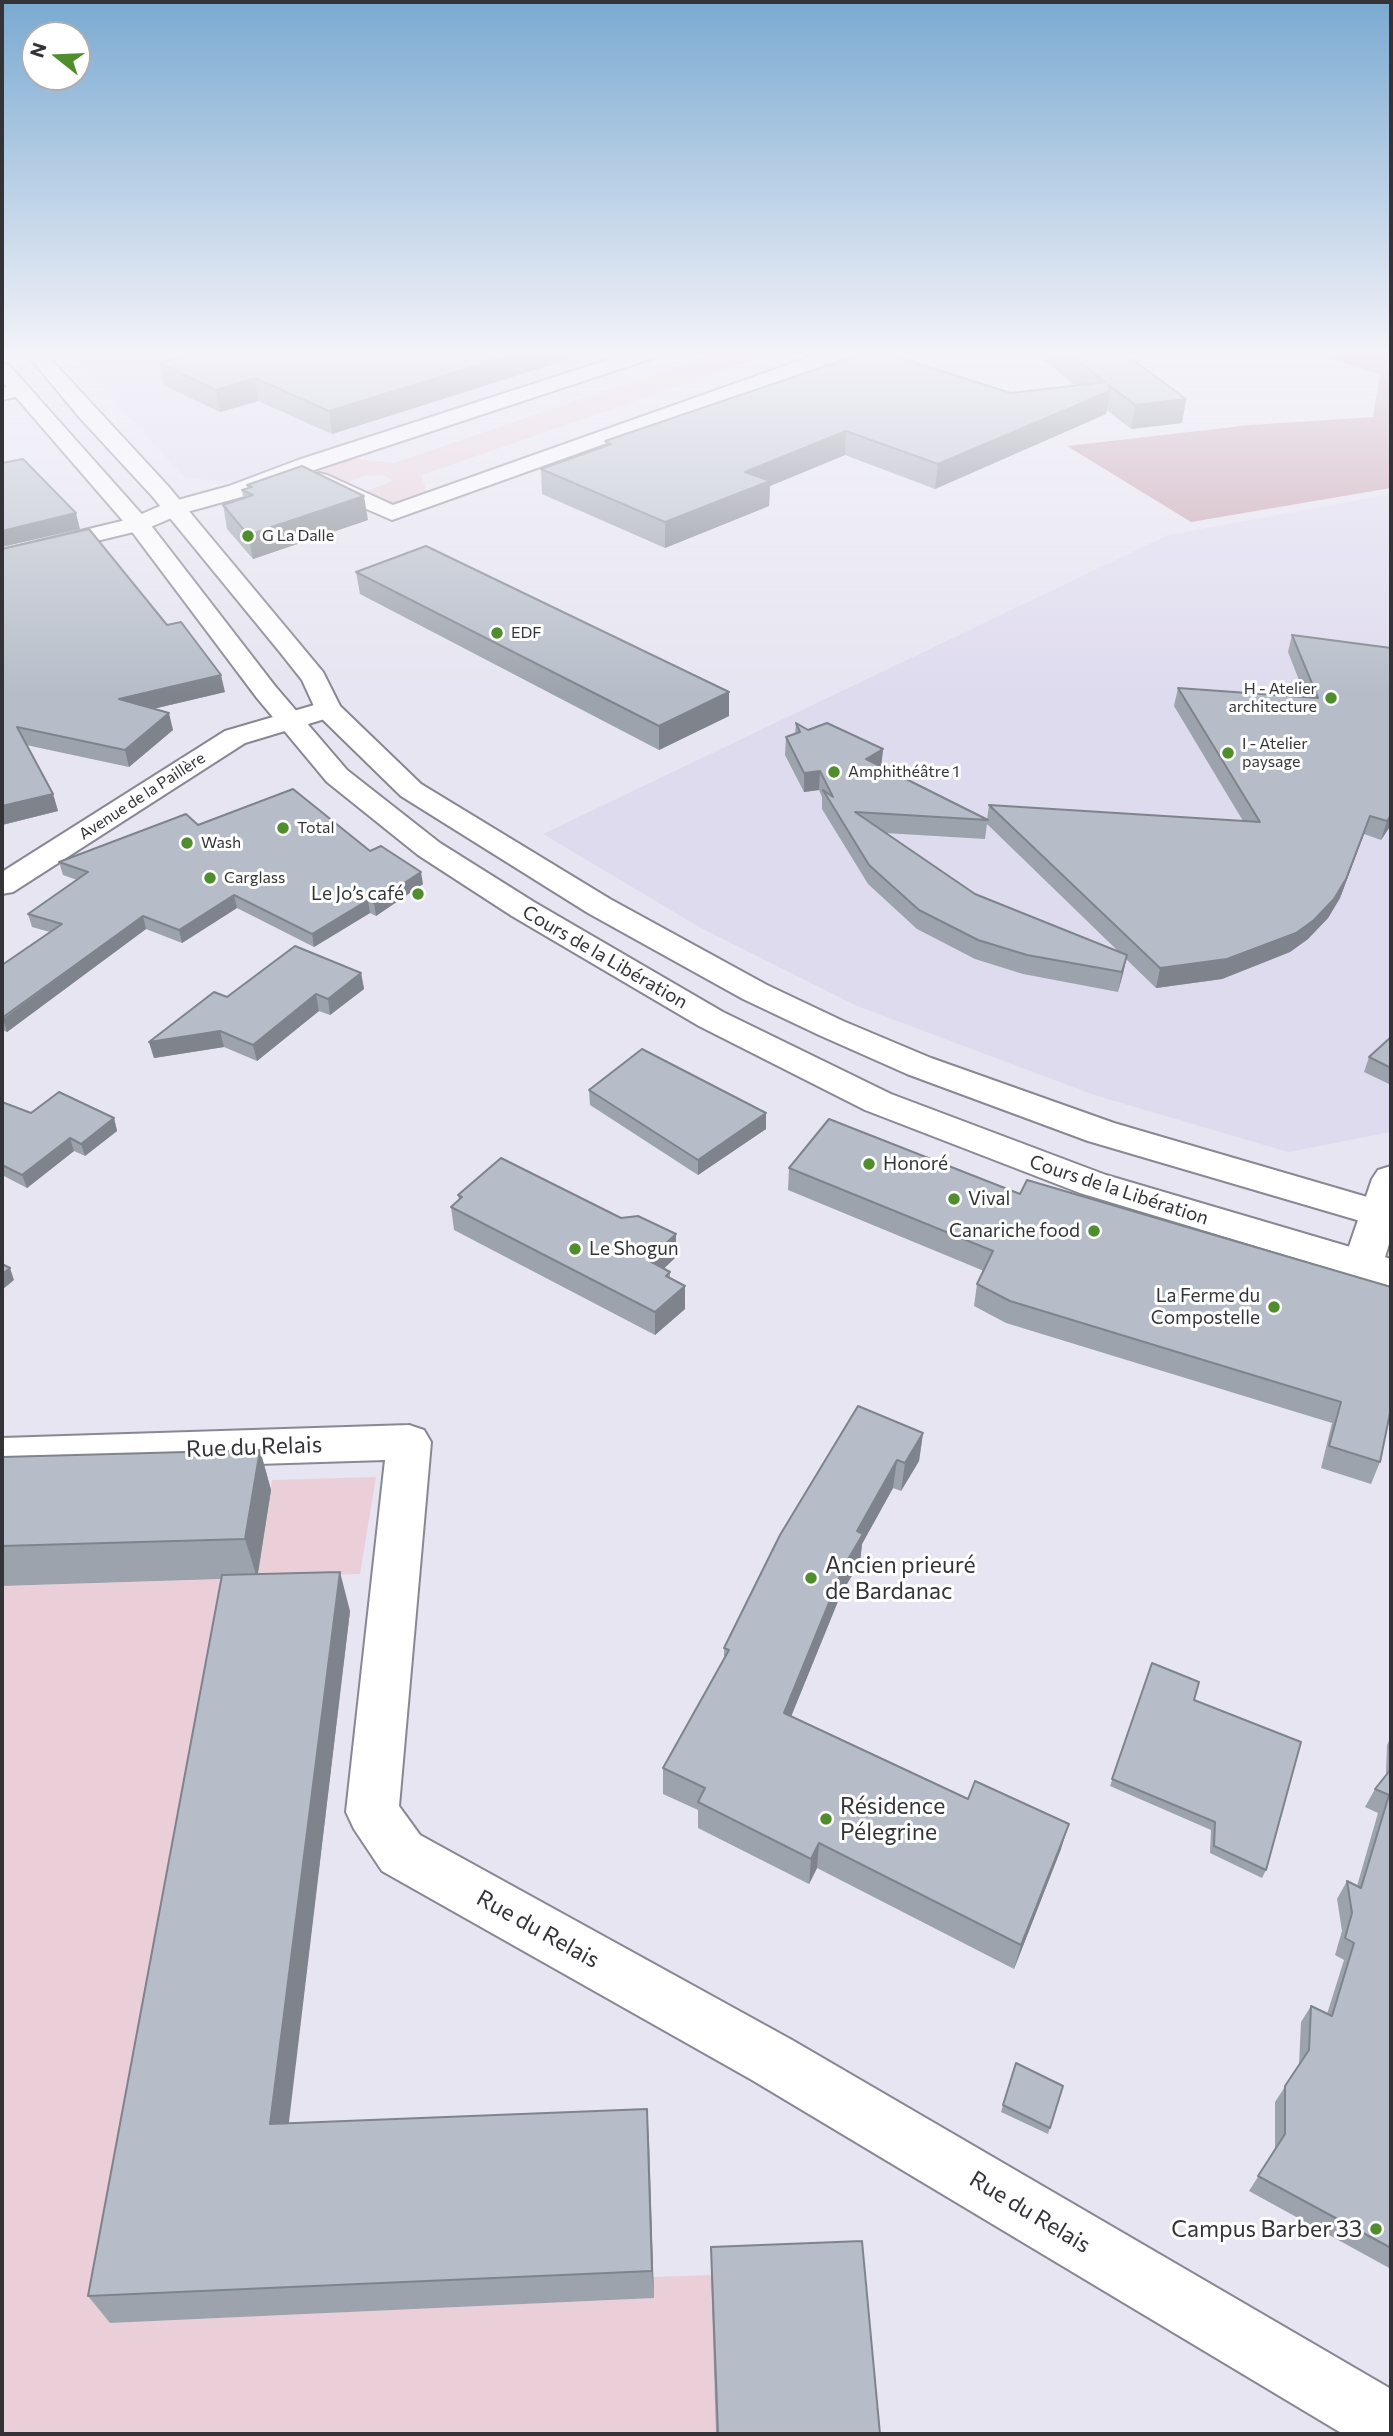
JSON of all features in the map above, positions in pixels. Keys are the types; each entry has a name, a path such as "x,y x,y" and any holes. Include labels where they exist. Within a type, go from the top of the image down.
{"main road":[{"name":"Cours de la Libération","path":"86,467 138,524 288,719 337,776 429,849 653,986 878,1102 1020,1159 1139,1199 1382,1269"},
{"path":"106,467 141,495 174,508"},
{"path":"138,467 314,678 328,709 411,790 599,906 755,992 919,1066 1044,1113 1387,1203"},
{"path":"2,557 138,524 174,508 303,467"},
{"path":"298,470 392,513 522,467"},
{"path":"138,524 153,526 166,532 242,624 288,646"},
{"name":"Avenue de la Paillère","path":"2,885 235,737 328,709"},
{"path":"2,856 30,867"},
{"path":"804,1065 886,1079 1034,1138 1255,1200 1387,1203"},
{"path":"1382,1269 1387,1203"},
{"name":"Rue du Relais","path":"2,1455 409,1442 372,1812 401,1853 783,2066 1391,2426"}],"shaded area":[{"path":"175,467 284,467 234,483 185,478"},
{"path":"446,467 422,475 426,492 396,503 385,502 364,492 392,481 384,475 363,476 345,483 321,471 322,468"},
{"path":"1101,467 1391,467 1391,488 1191,522"},
{"path":"1391,494 1391,1132 1288,1152 1094,1095 857,1006 701,928 543,834 1168,535"},
{"path":"376,1477 360,1574 257,1578 272,1480"},
{"path":"257,1578 110,2323 652,2298 653,2277 711,2275 716,2434 2,2434 2,1586"}],"building":[{"path":"2,467 31,467 76,513 2,531"},
{"path":"303,467 364,496 248,535 223,505 253,495 242,490 252,487 247,485"},
{"path":"547,467 758,467 745,472 770,481 665,522 541,469"},
{"path":"89,529 167,625 181,622 221,675 119,699 169,713 125,750 17,727 53,794 2,806 2,549"},
{"path":"426,546 729,692 659,726 356,572"},
{"path":"1292,635 1391,648 1391,815 1387,821 1370,816 1346,879 1334,899 1314,920 1296,933 1227,959 1160,968 989,805 1260,822 1178,688 1318,698"},
{"path":"796,723 808,730 827,723 883,749 866,759 988,820 855,812 975,894 1127,955 1122,972 1027,955 978,940 919,910 869,865 823,790 833,797 820,771 804,773 786,737 800,732"},
{"path":"293,789 370,851 381,846 421,872 374,903 368,900 312,934 234,895 179,930 143,916 2,1018 2,965 62,924 28,914 88,872 59,862 186,814 198,825"},
{"path":"295,946 361,973 328,999 316,994 253,1045 220,1031 149,1042 214,992 227,997"},
{"path":"1391,1037 1391,1068 1369,1057"},
{"path":"642,1049 766,1113 698,1160 589,1090"},
{"path":"59,1092 114,1118 81,1144 70,1138 22,1175 2,1165 2,1102 31,1113"},
{"path":"829,1119 1020,1194 1027,1180 1391,1287 1391,1408 1380,1462 1329,1446 1341,1402 1010,1301 977,1284 993,1251 789,1168"},
{"name":"Le Shogun","path":"501,1158 621,1218 638,1216 676,1234 648,1260 670,1272 666,1276 685,1286 655,1312 451,1207 462,1197 458,1195"},
{"path":"2,1264 10,1268 2,1274"},
{"path":"858,1406 923,1433 905,1463 897,1460 857,1531 863,1534 844,1566 784,1713 968,1799 975,1781 1069,1824 1021,1945 819,1843 811,1859 698,1802 705,1788 663,1768 729,1650 724,1648 780,1535"},
{"path":"260,1450 245,1539 2,1546 2,1457"},
{"path":"340,1572 270,2124 647,2109 652,2271 88,2296 222,1575"},
{"path":"1152,1663 1199,1682 1194,1700 1301,1742 1266,1870 1214,1846 1215,1822 1112,1779"},
{"path":"1391,1769 1391,2248 1258,2176 1285,2134 1285,2086 1309,2050 1311,2006 1332,2016 1354,1943 1345,1938 1352,1913 1347,1881 1361,1888 1389,1795 1375,1789"},
{"path":"1016,2063 1063,2086 1050,2128 1003,2105"},
{"path":"862,2241 880,2434 718,2434 711,2247"}],"place":[{"name":"G La Dalle","path":"248,536"},
{"name":"EDF","path":"497,633"},
{"name":"H - Atelier architecture","path":"1331,698"},
{"name":"I - Atelier paysage","path":"1228,753"},
{"name":"Amphithéâtre 1","path":"834,772"},
{"name":"Total","path":"283,828"},
{"name":"Wash","path":"187,843"},
{"name":"Carglass","path":"210,878"},
{"name":"Le Jo’s café","path":"418,894"},
{"name":"Honoré","path":"869,1164"},
{"name":"Vival","path":"954,1199"},
{"name":"Canariche food","path":"1094,1231"},
{"name":"Le Shogun","path":"575,1249"},
{"name":"La Ferme du Compostelle","path":"1274,1307"},
{"name":"Ancien prieuré de Bardanac","path":"811,1578"},
{"name":"Résidence Pélegrine","path":"826,1819"},
{"name":"Campus Barber 33","path":"1376,2229"}]}
